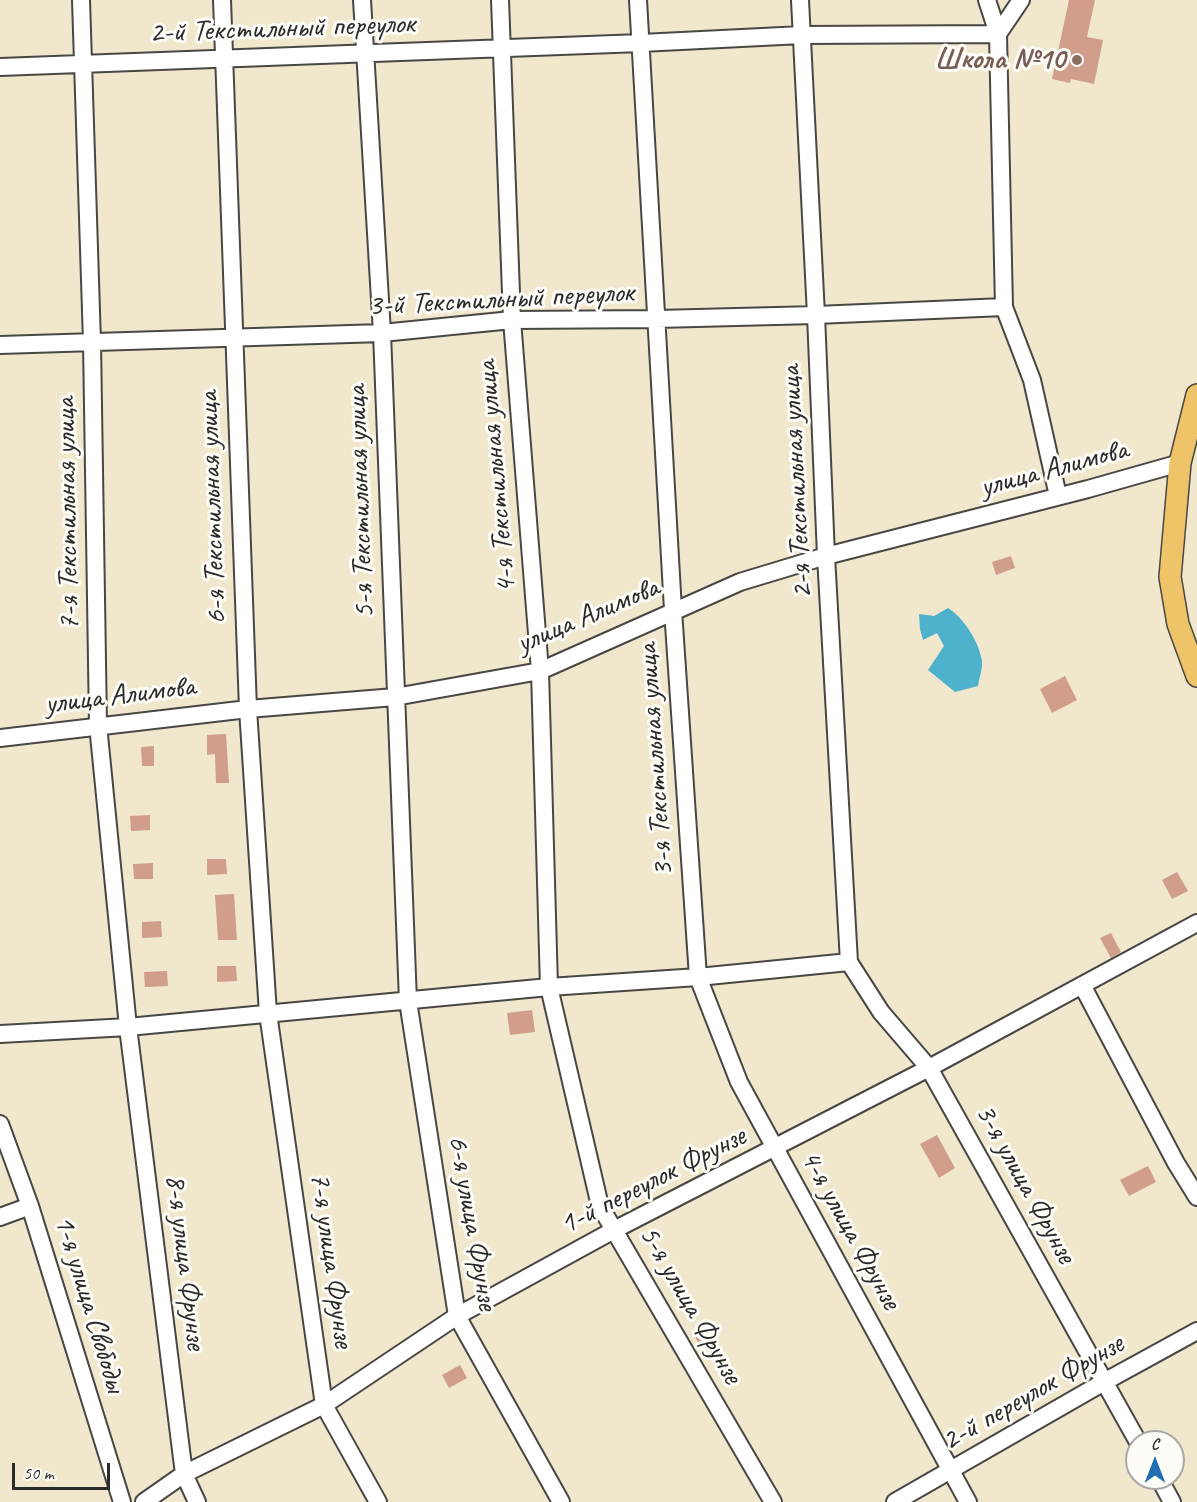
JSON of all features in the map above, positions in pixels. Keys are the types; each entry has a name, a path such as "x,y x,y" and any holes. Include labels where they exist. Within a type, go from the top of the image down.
{"main road":[{"path":"1197,394 1180,463 1170,578 1178,624 1197,676"}],"street":[{"name":"7-я Текстильная улица","path":"81,0 92,342 98,725 128,1027"},
{"name":"6-я Текстильная улица","path":"222,0 248,709 268,1013"},
{"name":"5-я Текстильная улица","path":"362,0 382,333 408,1002"},
{"name":"4-я Текстильная улица","path":"500,0 512,320 540,671 549,987"},
{"name":"3-я Текстильная улица","path":"638,0 672,610 698,977"},
{"name":"2-я Текстильная улица","path":"800,0 826,556 849,962"},
{"path":"987,0 998,34 1004,307 1032,380 1058,496"},
{"path":"998,34 1022,0"},
{"name":"2-й Текстильный переулок","path":"0,67 802,35 998,34"},
{"name":"3-й Текстильный переулок","path":"0,345 382,333 512,320 816,315 1004,307"},
{"name":"улица Алимова","path":"0,738 248,709 395,697 540,671 672,610 740,582 826,556 1180,463"},
{"name":"1-й переулок Фрунзе","path":"144,1502 184,1474 324,1405 457,1316 614,1230 929,1068 1197,923"},
{"path":"0,1034 128,1027 549,987 698,977 849,962"},
{"name":"3-я улица Фрунзе","path":"849,962 881,1012 929,1068 1131,1430"},
{"name":"4-я улица Фрунзе","path":"698,977 739,1082 968,1502"},
{"path":"1082,985 1176,1163 1197,1197"},
{"name":"5-я улица Фрунзе","path":"549,987 600,1206 773,1502"},
{"name":"6-я улица Фрунзе","path":"408,1002 457,1316 561,1502"},
{"name":"7-я улица Фрунзе","path":"268,1013 324,1405 378,1502"},
{"name":"8-я улица Фрунзе","path":"128,1027 184,1474 196,1502"},
{"name":"1-я улица Свободы","path":"0,1124 30,1206 122,1502"},
{"path":"0,1216 30,1206"},
{"name":"2-й переулок Фрунзе","path":"896,1502 1197,1331"}],"water":[{"path":"948,608 970,631 978,646 982,661 978,686 955,692 928,670 944,646 937,633 923,640 920,629 919,614 934,616"}],"building":[{"name":"Школа №10","path":"1069,0 1095,0 1087,37 1103,40 1094,84 1071,79 1070,83 1052,79"},
{"path":"1011,556 1015,568 996,575 992,562"},
{"path":"1065,676 1077,700 1052,713 1040,689"},
{"path":"226,734 229,783 216,783 215,754 207,755 207,735"},
{"path":"154,746 154,766 142,766 141,747"},
{"path":"150,815 150,830 131,831 130,816"},
{"path":"207,859 226,859 227,874 207,875"},
{"path":"153,863 153,879 134,879 133,864"},
{"path":"1177,872 1188,891 1172,899 1162,880"},
{"path":"234,894 237,940 218,940 215,895"},
{"path":"161,921 162,937 142,938 142,922"},
{"path":"1111,933 1121,952 1111,958 1100,938"},
{"path":"217,966 236,966 237,981 217,982"},
{"path":"167,971 168,986 145,987 144,972"},
{"path":"532,1010 535,1032 510,1035 507,1013"},
{"path":"937,1135 955,1168 939,1178 920,1144"},
{"path":"1148,1166 1156,1182 1129,1196 1120,1180"},
{"path":"708,1329 714,1339 701,1347 695,1337"},
{"path":"460,1365 467,1378 449,1388 442,1375"}],"place":[{"name":"Школа №10","path":"1077,60"}]}
